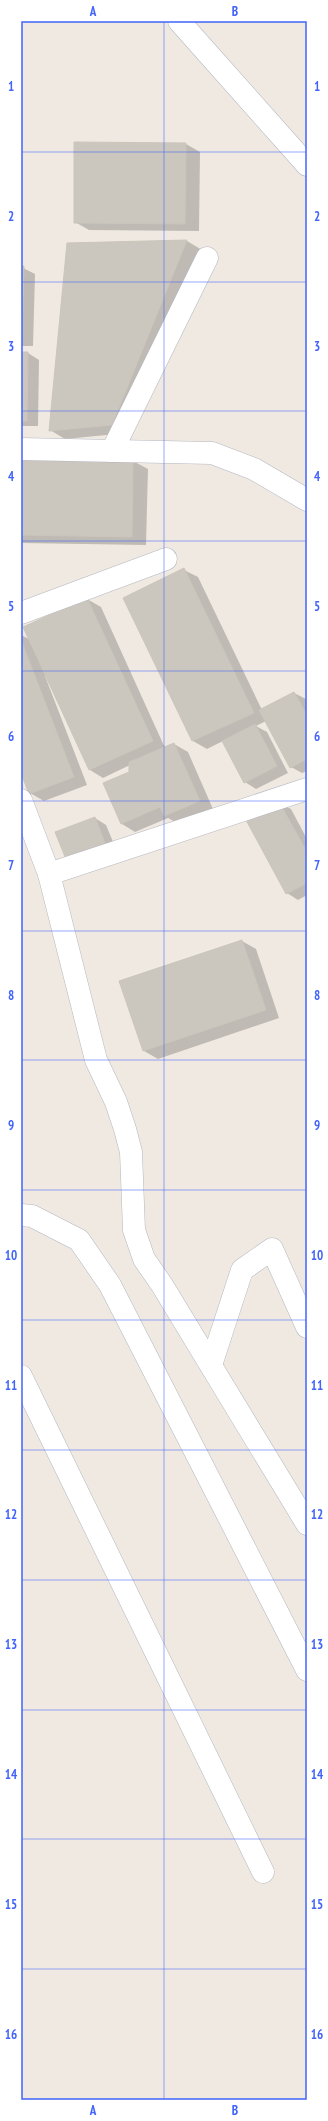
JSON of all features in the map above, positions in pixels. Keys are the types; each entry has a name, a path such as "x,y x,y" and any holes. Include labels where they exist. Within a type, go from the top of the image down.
{"street":[{"path":"179,21 307,165"},
{"path":"196,21 200,45"},
{"path":"112,451 207,258"},
{"path":"21,449 212,453 254,469 307,500"},
{"path":"21,613 166,560"},
{"path":"49,874 307,789"},
{"path":"21,800 49,874 96,1060 116,1102 125,1129 131,1152 134,1230 144,1259 162,1285 307,1524"},
{"path":"21,1215 32,1216 79,1240 110,1285 307,1670"},
{"path":"211,1365 242,1270 272,1249 307,1327"},
{"path":"21,1376 263,1872"}],"building":[{"path":"74,142 186,143 185,224 74,223"},
{"path":"187,240 112,425 49,431 67,243"},
{"path":"21,266 24,266 22,340 21,340"},
{"path":"21,352 28,352 27,421 21,421"},
{"path":"21,458 133,460 132,537 21,535"},
{"path":"184,568 254,713 192,741 123,598"},
{"path":"87,598 153,741 89,770 23,627"},
{"path":"21,640 74,777 29,794 21,773"},
{"path":"294,692 307,715 307,759 290,768 259,710"},
{"path":"255,724 277,766 244,783 222,741"},
{"path":"174,743 200,801 164,816 160,807 121,824 103,783 129,772 129,762"},
{"path":"279,802 307,852 307,883 286,894 246,820"},
{"path":"95,817 105,843 66,859 55,832"},
{"path":"242,940 266,1010 143,1051 119,981"}]}
